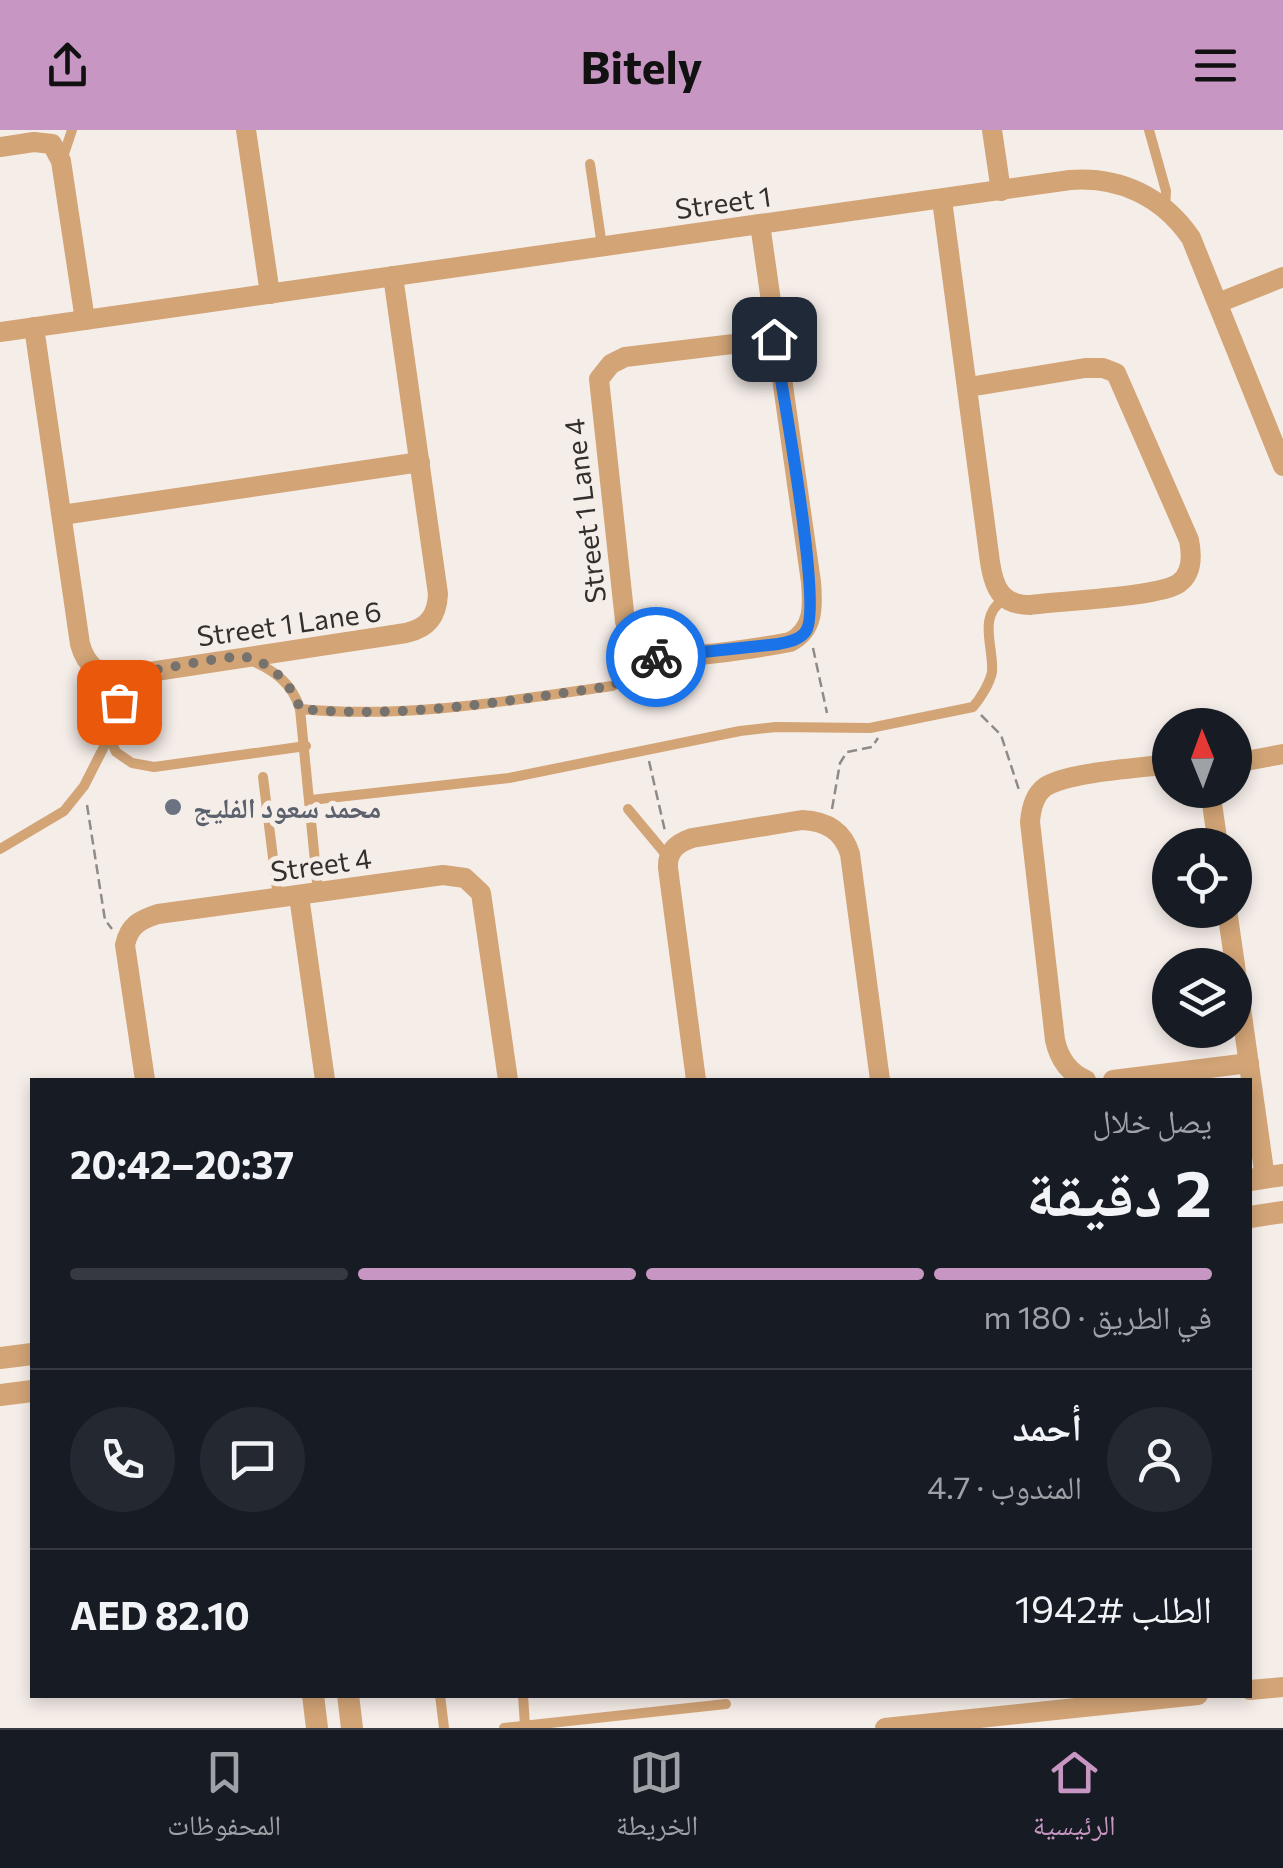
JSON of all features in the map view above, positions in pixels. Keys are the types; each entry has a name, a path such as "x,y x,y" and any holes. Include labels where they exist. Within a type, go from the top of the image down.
{"street":[{"path":"246,130 270,294"},
{"path":"992,130 1001,192"},
{"path":"0,146 52,144 62,161 85,320"},
{"name":"Street 1","path":"0,332 1093,180 1128,187 1165,208 1191,238 1283,466"},
{"path":"942,200 996,587 1004,599 1030,604 1172,588 1188,572 1190,544 1122,383 1112,371 1085,368 969,387"},
{"path":"648,654 674,656 778,644 797,639 808,626 811,582 760,224"},
{"name":"Street 1 Lane 6","path":"34,327 82,652 101,673 115,676 406,633 428,623 436,610 438,594 394,276"},
{"path":"1218,303 1283,277"},
{"name":"Street 1 Lane 4","path":"648,654 630,638 625,621 598,400 599,379 611,364 626,357 774,339"},
{"path":"62,516 420,462"},
{"path":"1252,760 1283,754"},
{"path":"1082,1078 1062,1060 1055,1040 1030,822 1032,807 1038,794 1056,782 1152,767"},
{"path":"696,1078 669,855 680,843 692,838 796,820 828,826 843,838 850,854 880,1078"},
{"name":"Street 4","path":"125,945 130,929 145,918 443,874 465,878 476,886 483,901 508,1078"},
{"path":"299,896 325,1078"},
{"path":"125,945 145,1078"},
{"path":"1247,1048 1251,1078"},
{"path":"1130,1078 1249,1064"},
{"path":"1252,1084 1266,1178"},
{"path":"1252,1217 1283,1212"},
{"path":"0,1358 30,1354"},
{"path":"0,1395 30,1391"},
{"path":"1252,1690 1283,1687"},
{"path":"314,1698 317,1728"},
{"path":"348,1698 352,1728"},
{"path":"884,1728 1034,1720 1157,1698"}],"lane":[{"path":"62,161 72,130"},
{"path":"1149,130 1166,191 1165,208"},
{"path":"590,164 602,247"},
{"path":"311,800 509,778 740,730 879,727 973,707 991,679 990,616 1004,599"},
{"path":"300,709 360,713 450,710 612,686 634,674 648,654"},
{"path":"244,657 281,677 293,691 300,709 311,800 299,896"},
{"path":"0,849 57,817 84,786 110,734 115,710 142,672"},
{"path":"110,734 116,752 123,758 154,766 306,746"},
{"path":"263,777 299,896"},
{"path":"628,809 669,855"},
{"path":"440,1698 444,1728"},
{"path":"522,1698 526,1726"},
{"path":"504,1728 726,1704"}],"path":[{"path":"808,626 830,729"},
{"path":"973,707 1001,735 1010,754 1017,788 1032,807"},
{"path":"828,826 840,763 847,752 877,743 879,727"},
{"path":"647,750 669,855"},
{"path":"84,786 105,920 125,945"}],"way so far":[{"path":"119,702 142,672 244,657 281,677 293,691 300,709 360,713 450,710 612,686 634,674 648,654 656,657"}],"place":[{"name":"محمد سعود الفليج","path":"173,807"}],"route":[{"path":"656,657 790,642 808,626 811,582 774,339"}]}
